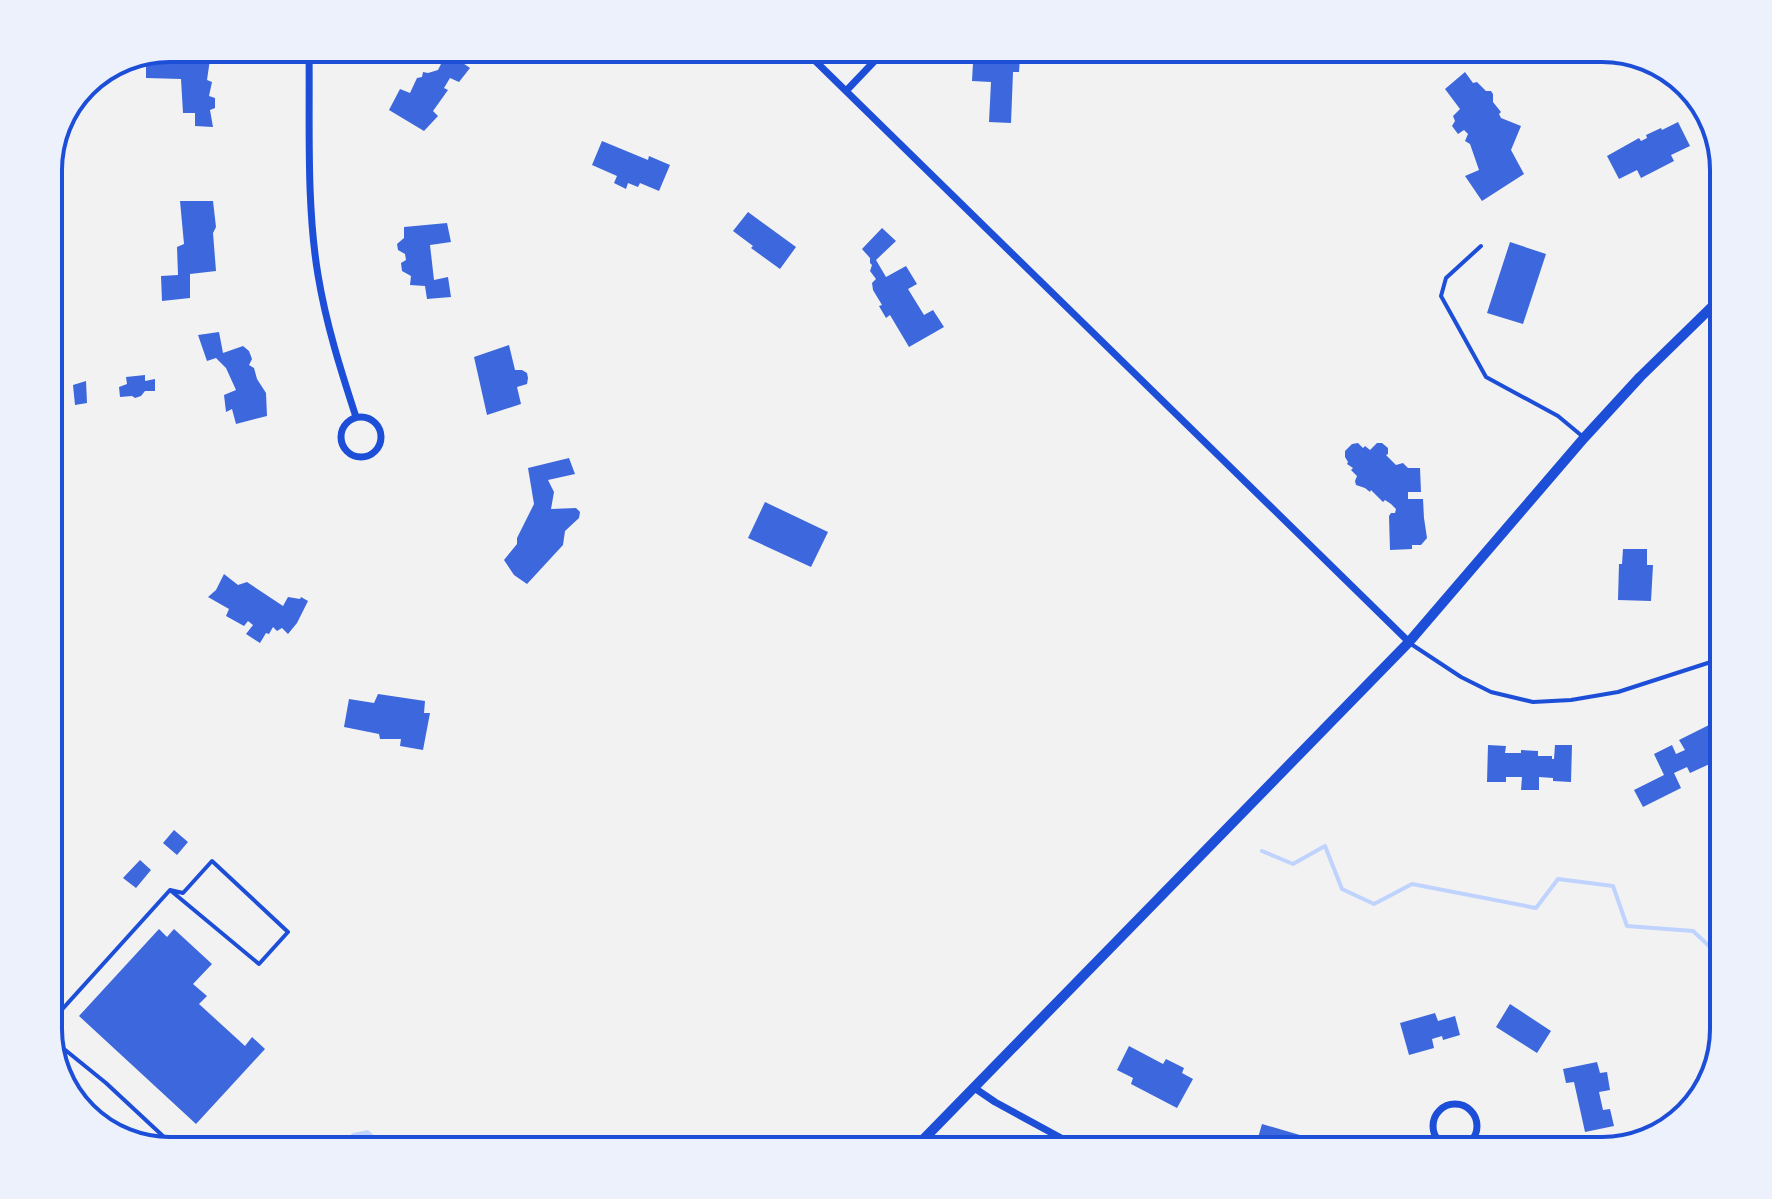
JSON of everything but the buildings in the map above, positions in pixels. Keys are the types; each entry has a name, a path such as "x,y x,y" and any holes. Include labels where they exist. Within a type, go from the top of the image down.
{"main road":[{"path":"925,1137 1409,642 1584,438 1640,377 1710,309"}],"street":[{"path":"309,62 312,209 317,274 335,350 356,417"},
{"path":"816,62 1409,642"},
{"path":"846,91 874,62"},
{"path":"356,417 374,421 380,432 380,444 368,457 354,456 341,442 345,424 356,417"},
{"path":"973,1087 1059,1137"},
{"path":"1436,1137 1433,1122 1437,1114 1450,1105 1458,1105 1465,1107 1475,1119 1472,1137"}],"lane":[{"path":"1481,246 1446,278 1441,296 1486,377 1558,416 1584,438"},
{"path":"1409,642 1491,692 1533,702 1571,700 1618,692 1710,662"},
{"path":"212,861 288,932 259,964 170,890 183,893 212,861"},
{"path":"62,1010 170,890"},
{"path":"64,1049 164,1137"}],"water":[{"path":"368,1130 376,1137 348,1137"}],"waterway":[{"path":"1262,851 1293,864 1325,846 1342,889 1374,904 1412,884 1536,908 1558,879 1613,886 1627,926 1693,931 1710,947"}]}
